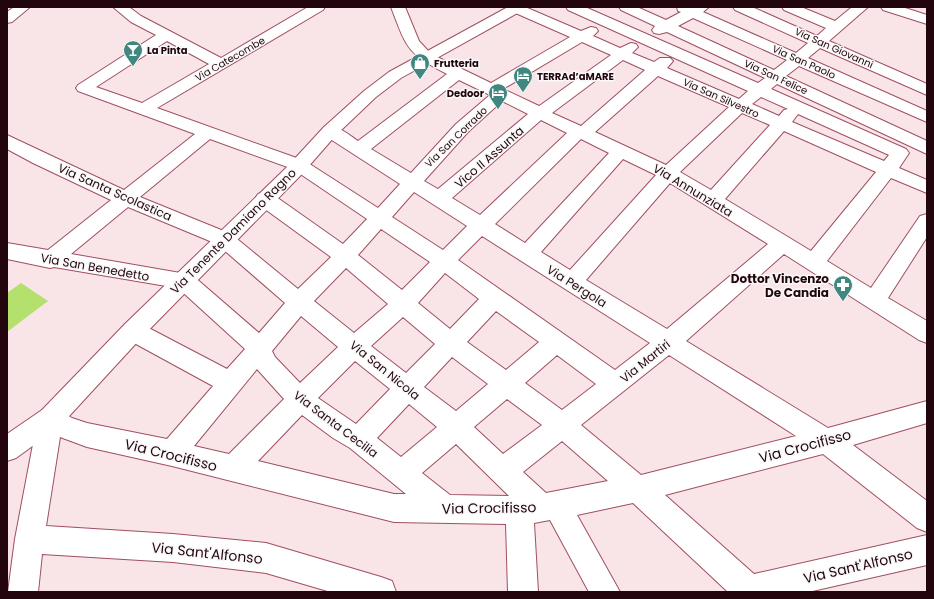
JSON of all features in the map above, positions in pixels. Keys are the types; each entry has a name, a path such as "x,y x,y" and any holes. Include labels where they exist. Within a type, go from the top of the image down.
{"street":[{"path":"7,19 23,7"},
{"path":"120,7 136,19 221,64"},
{"name":"Via Catecombe","path":"142,110 318,7"},
{"name":"Via Annunziata","path":"398,7 412,43 426,56 539,113 668,173 927,334"},
{"name":"Via Tenente Damiano Ragno","path":"7,449 51,418 133,331 299,165 330,131 370,94 395,75 426,56 517,7"},
{"name":"Via San Silvestro","path":"517,7 582,37 927,187"},
{"path":"573,7 797,107 913,147"},
{"name":"Via San Giovanni","path":"740,7 927,90"},
{"path":"789,7 836,27"},
{"path":"572,282 668,173 740,106 861,7"},
{"path":"888,7 927,20"},
{"name":"Via San Corrado","path":"172,453 299,302 345,256 411,182 497,92 540,59 582,37 631,8"},
{"name":"Via San Felice","path":"631,8 809,93 913,147"},
{"name":"Vico II Assunta","path":"438,200 539,113 548,108 643,38 667,26 692,9"},
{"name":"Via San Paolo","path":"692,9 714,22 798,58 927,117"},
{"path":"233,470 300,399 355,346 403,304 480,226 581,132 675,52 714,22"},
{"path":"166,35 84,88 299,165 444,261 616,384"},
{"path":"359,149 458,72"},
{"path":"712,201 809,93"},
{"path":"813,263 887,170 913,147 927,124"},
{"name":"Via Pergola","path":"330,131 438,200 826,441 927,518"},
{"path":"50,260 207,133"},
{"name":"Via Santa Scolastica","path":"7,141 39,158 126,199 224,239"},
{"path":"527,254 621,151"},
{"path":"265,198 345,256 451,343 562,425 637,489 748,591"},
{"path":"874,301 927,221"},
{"name":"Via San Nicola","path":"224,239 299,302 456,427 539,507 605,592"},
{"name":"Via Martiri","path":"503,471 667,343 782,244"},
{"name":"Via San Benedetto","path":"7,251 50,260 184,281"},
{"name":"Via Santa Cecilia","path":"184,281 259,348 267,364 300,399 342,430 359,439 445,509"},
{"path":"359,439 494,298"},
{"path":"133,331 230,383"},
{"path":"401,474 556,342"},
{"name":"Via Crocifisso","path":"51,418 64,427 87,435 172,453 233,470 394,508 445,509 539,507 637,489 826,441 927,412"},
{"path":"23,592 29,539 51,418"},
{"path":"523,592 539,507"},
{"name":"Via Sant'Alfonso","path":"29,539 173,548 266,558 376,591"},
{"name":"Via Sant'Alfonso","path":"748,591 927,550"}],"green space":[{"path":"21,283 48,301 7,332 7,293"}],"place":[{"name":"La Pinta","path":"133,67"},
{"name":"Frutteria","path":"420,80"},
{"name":"TERRAd’aMARE","path":"523,93"},
{"name":"Dedoor","path":"498,110"},
{"name":"Dottor Vincenzo De Candia","path":"843,302"}]}
